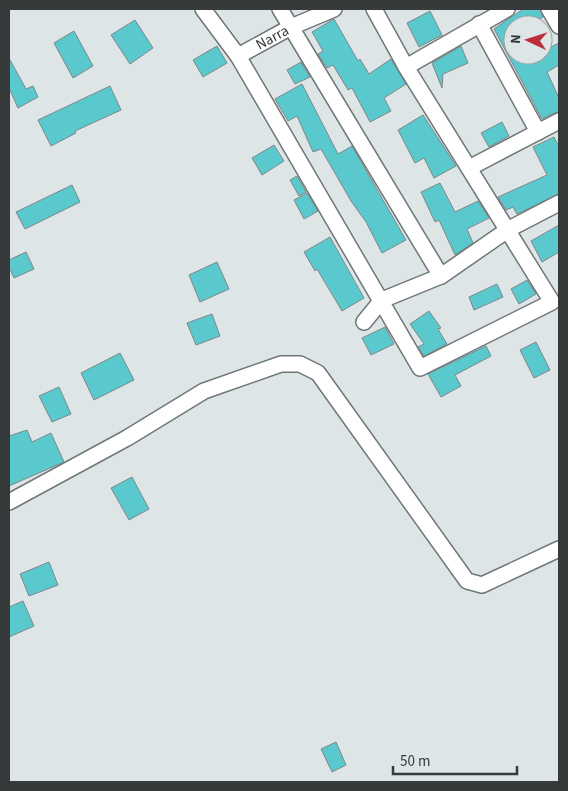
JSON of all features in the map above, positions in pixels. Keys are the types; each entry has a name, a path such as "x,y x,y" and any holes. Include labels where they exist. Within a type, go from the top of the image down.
{"street":[{"path":"203,9 238,56 420,368 552,302 509,229 406,67 374,9"},
{"path":"280,9 441,276"},
{"name":"Narra","path":"238,56 291,26 334,9"},
{"path":"406,67 506,9"},
{"path":"549,9 559,26"},
{"path":"479,24 538,132"},
{"path":"469,168 559,121"},
{"path":"364,322 382,300 441,276 509,229 559,203"},
{"path":"9,502 127,438 204,391 281,364 300,364 318,373 467,581 482,585 559,549"}],"building":[{"path":"523,9 540,9 542,15 514,15"},
{"path":"430,11 442,35 419,47 407,23"},
{"path":"334,19 358,61 360,59 369,74 391,59 406,84 384,98 391,111 370,122 352,88 348,90 333,65 327,68 318,54 323,51 312,32"},
{"path":"135,20 153,48 130,64 111,35"},
{"path":"503,23 503,46 494,29"},
{"path":"74,31 93,66 73,78 54,43"},
{"path":"559,43 559,65 547,72 559,98 559,111 542,119 513,65 553,65 553,46"},
{"path":"217,46 227,63 203,77 193,60"},
{"path":"461,46 468,63 443,74 442,88 432,63"},
{"path":"9,58 26,89 33,86 38,97 18,108 9,88"},
{"path":"301,62 310,77 295,84 287,70"},
{"path":"302,84 338,154 352,146 406,240 382,253 366,222 351,201 321,149 313,152 297,116 288,121 275,99"},
{"path":"110,86 121,110 75,131 76,133 51,146 38,120"},
{"path":"423,115 456,166 434,178 424,158 415,163 398,130"},
{"path":"502,122 509,136 489,147 481,133"},
{"path":"554,137 559,147 559,194 517,214 513,207 506,210 498,197 547,175 533,147"},
{"path":"274,145 284,161 262,175 252,158"},
{"path":"297,176 306,192 299,196 290,180"},
{"path":"440,183 455,212 478,201 489,218 467,229 473,243 455,255 439,220 435,222 421,192"},
{"path":"72,185 80,202 25,229 16,212"},
{"path":"307,193 318,211 304,219 294,200"},
{"path":"559,225 559,252 542,262 531,241"},
{"path":"330,237 364,298 342,311 317,269 315,271 304,252"},
{"path":"26,252 34,269 14,278 9,267 9,260"},
{"path":"217,262 229,289 200,302 189,275"},
{"path":"527,280 536,294 519,304 511,289"},
{"path":"497,284 503,297 474,310 469,297"},
{"path":"429,311 441,328 438,329 447,344 424,356 418,347 424,344 410,324"},
{"path":"212,314 220,336 196,345 187,323"},
{"path":"385,327 394,344 371,355 362,338"},
{"path":"536,342 550,370 534,378 520,350"},
{"path":"486,346 491,356 455,375 461,386 441,397 428,374"},
{"path":"120,353 134,380 94,400 81,373"},
{"path":"59,387 71,414 52,422 39,396"},
{"path":"27,430 32,442 51,433 64,462 9,486 9,436"},
{"path":"132,477 149,509 129,520 111,488"},
{"path":"49,562 58,585 29,596 20,574"},
{"path":"23,601 34,626 9,637 9,607"},
{"path":"336,742 346,765 332,772 321,749"}]}
